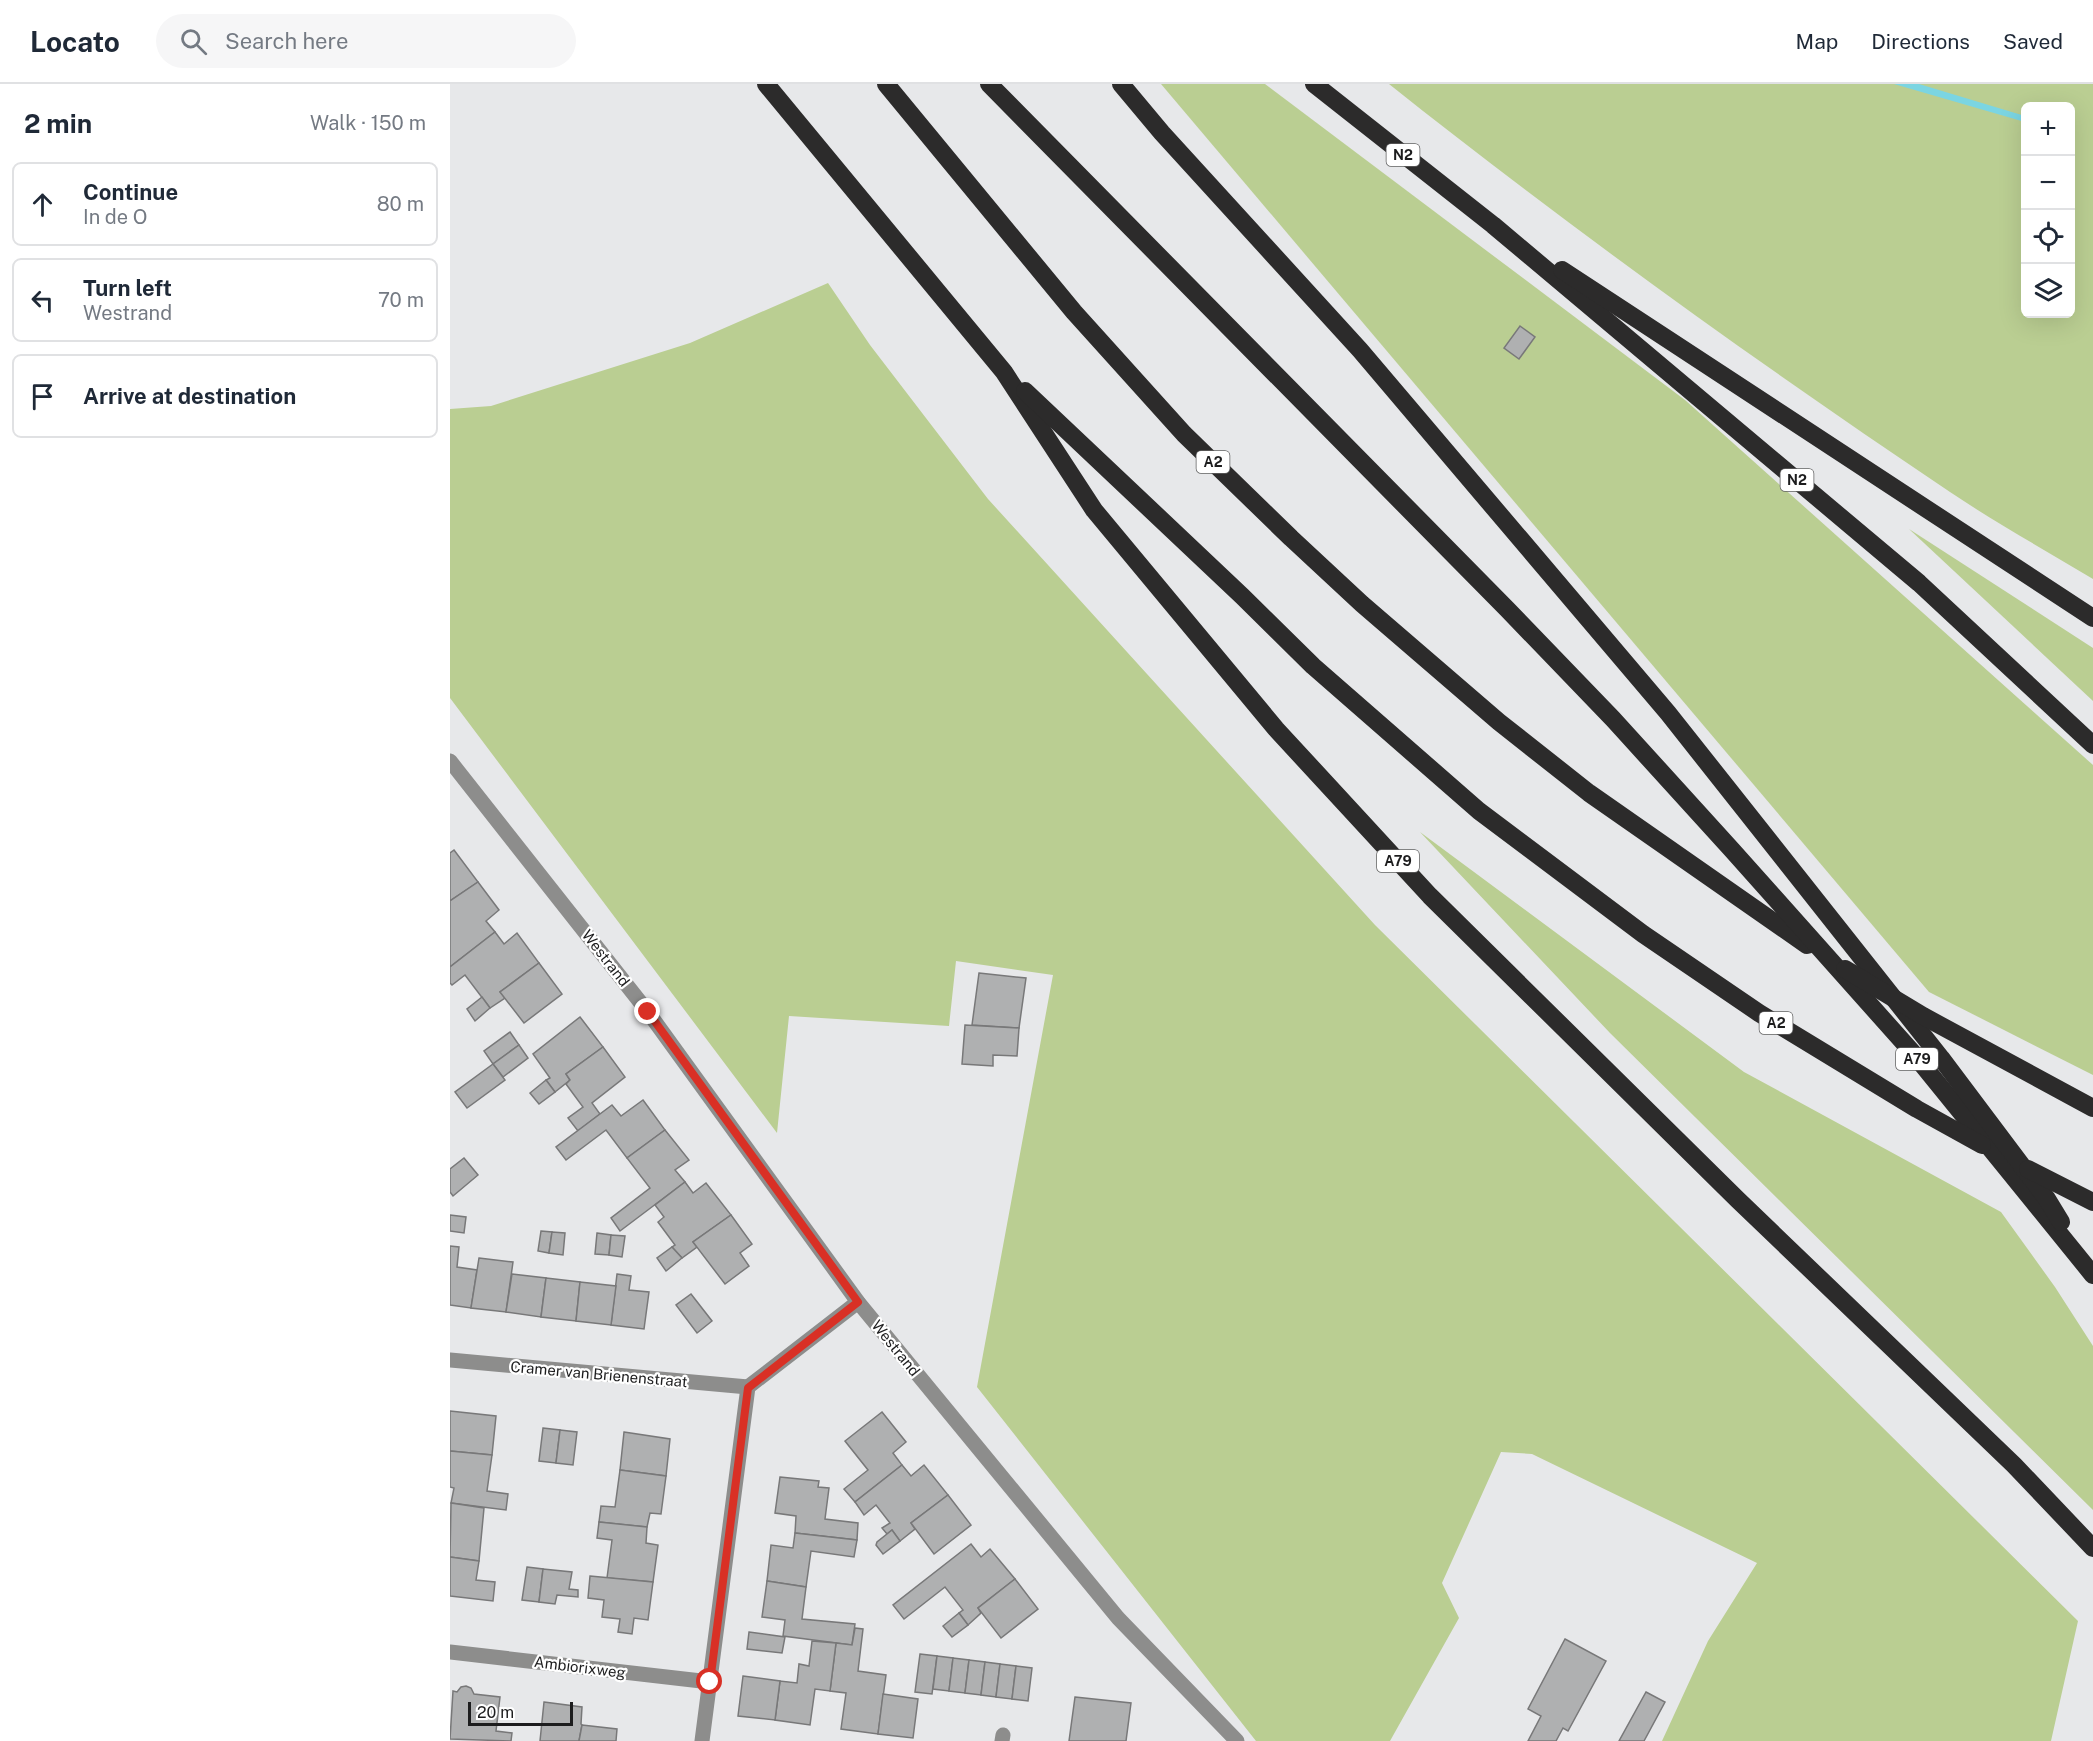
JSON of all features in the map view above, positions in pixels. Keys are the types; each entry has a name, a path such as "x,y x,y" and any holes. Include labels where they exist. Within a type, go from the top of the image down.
{"highway":[{"name":"A2","path":"766,84 1004,372 1313,666 1479,811 1643,934 1760,1013 1917,1109 2093,1202"},
{"name":"A2","path":"886,84 1074,312 1184,434 1362,603 1499,722 1588,792 1831,961 1923,1017 2093,1108"},
{"name":"A79","path":"989,84 1613,719 1913,1053 2093,1275"},
{"name":"A79","path":"1121,84 1162,133 1360,350 1668,713 1948,1068 2047,1199 2093,1275"},
{"name":"N2","path":"1314,84 1493,225 1919,583 2093,745"},
{"name":"N2","path":"1493,225 2093,618"},
{"name":"A79","path":"1004,372 1094,510 1276,729 1422,888 1738,1200 2014,1465 2093,1548"}],"street":[{"name":"Westrand","path":"450,761 648,1012 858,1302 1118,1618 1237,1741"},
{"path":"702,1741 748,1388 858,1302"},
{"name":"Cramer van Brienenstraat","path":"450,1360 748,1388"},
{"name":"Ambiorixweg","path":"450,1652 710,1682"}],"green space":[{"path":"1161,84 1265,84 1685,400 2093,765 2093,1075 1929,992"},
{"path":"1389,84 2093,84 2093,579 2003,526 1878,443 1665,294"},
{"path":"828,283 870,345 988,499 1375,925 2078,1621 2051,1741 1662,1741 1708,1641 1757,1563 1532,1454 1501,1452 1442,1583 1459,1618 1390,1741 1256,1741 977,1387 1053,975 956,961 949,1026 789,1016 777,1133 450,698 450,409 491,406 690,343"},
{"path":"1909,529 2093,648 2093,701"},
{"path":"1420,832 1744,1072 2001,1212 2055,1287 2093,1346 2093,1510 1610,1033"}],"water":[{"path":"1894,84 1919,84 2021,115 2021,121"}],"building":[{"path":"1520,326 1535,337 1519,359 1504,348"},
{"path":"454,850 478,882 450,901 450,853"},
{"path":"478,882 499,910 486,921 495,932 450,967 450,901"},
{"path":"495,932 504,944 517,933 539,963 500,992 505,998 490,1008 465,975 452,985 450,983 450,967"},
{"path":"539,963 562,994 524,1023 500,992"},
{"path":"979,973 1026,978 1019,1028 972,1025"},
{"path":"482,997 490,1008 475,1021 467,1009"},
{"path":"580,1017 603,1047 566,1074 570,1080 555,1092 546,1080 550,1078 533,1054"},
{"path":"965,1025 1019,1028 1017,1056 993,1055 993,1066 962,1064"},
{"path":"510,1032 519,1045 493,1064 484,1051"},
{"path":"519,1045 528,1058 503,1077 493,1064"},
{"path":"603,1047 625,1077 592,1103 600,1114 578,1131 568,1118 583,1107 566,1084 570,1080 566,1074"},
{"path":"493,1064 505,1080 467,1108 455,1092"},
{"path":"546,1080 555,1092 539,1104 530,1093"},
{"path":"643,1100 665,1130 627,1158 606,1130 566,1160 556,1147 612,1105 621,1116"},
{"path":"665,1130 689,1160 675,1170 685,1182 620,1231 611,1218 650,1188 627,1158"},
{"path":"464,1158 478,1175 453,1196 450,1192 450,1169"},
{"path":"685,1182 693,1193 706,1183 731,1215 693,1242 697,1247 682,1258 672,1247 675,1245 658,1222 664,1217 655,1205"},
{"path":"450,1215 466,1217 464,1233 450,1231"},
{"path":"731,1215 752,1244 740,1253 749,1266 725,1284 693,1242"},
{"path":"541,1231 552,1232 549,1253 538,1251"},
{"path":"552,1232 565,1233 563,1255 549,1253"},
{"path":"597,1233 611,1235 609,1255 595,1254"},
{"path":"611,1235 625,1236 622,1257 609,1255"},
{"path":"450,1246 459,1247 457,1267 477,1270 471,1308 450,1305"},
{"path":"672,1247 682,1258 666,1271 657,1258"},
{"path":"479,1258 513,1262 506,1312 471,1308"},
{"path":"512,1274 546,1278 541,1317 506,1312"},
{"path":"617,1274 631,1276 629,1290 649,1292 644,1329 611,1325"},
{"path":"546,1278 580,1282 576,1321 541,1317"},
{"path":"580,1282 616,1286 611,1325 576,1321"},
{"path":"691,1294 712,1321 697,1333 676,1305"},
{"path":"450,1411 496,1416 492,1455 450,1451"},
{"path":"882,1412 906,1442 893,1453 902,1465 855,1502 844,1489 868,1470 845,1441"},
{"path":"543,1428 560,1430 556,1463 539,1461"},
{"path":"560,1430 577,1432 573,1465 556,1463"},
{"path":"624,1432 670,1439 666,1476 620,1470"},
{"path":"450,1451 492,1455 487,1491 508,1494 506,1510 451,1503 454,1488 450,1487"},
{"path":"902,1465 911,1476 924,1465 948,1495 911,1523 915,1529 900,1541 892,1530 887,1534 882,1528 890,1523 876,1505 864,1515 855,1502"},
{"path":"620,1470 666,1476 661,1514 650,1513 647,1527 599,1522 601,1506 615,1507"},
{"path":"780,1477 819,1481 818,1487 829,1488 825,1519 858,1523 857,1540 795,1533 796,1516 775,1513"},
{"path":"948,1495 971,1525 934,1554 911,1523"},
{"path":"451,1503 484,1508 479,1561 450,1557"},
{"path":"599,1522 647,1527 646,1543 658,1545 653,1582 607,1578 612,1540 597,1538"},
{"path":"892,1530 900,1541 883,1554 876,1545 877,1542"},
{"path":"795,1533 857,1540 854,1557 811,1551 806,1587 767,1581 771,1545 793,1548"},
{"path":"971,1544 981,1557 990,1549 1015,1579 978,1608 981,1613 968,1625 959,1613 963,1610 945,1587 904,1619 893,1605"},
{"path":"450,1557 479,1561 476,1580 495,1582 493,1601 450,1596"},
{"path":"527,1567 543,1569 539,1602 522,1600"},
{"path":"543,1569 572,1572 569,1589 578,1590 578,1597 557,1595 555,1604 539,1602"},
{"path":"590,1576 653,1582 648,1620 634,1618 632,1634 618,1632 620,1619 602,1617 604,1600 588,1598"},
{"path":"1015,1579 1038,1609 1001,1638 978,1608"},
{"path":"767,1581 806,1587 802,1619 855,1624 852,1645 783,1636 785,1620 762,1617"},
{"path":"959,1613 968,1625 952,1637 943,1626"},
{"path":"855,1628 863,1629 858,1671 886,1675 878,1734 841,1729 846,1693 830,1691 836,1643 852,1645"},
{"path":"749,1632 785,1637 782,1653 747,1649"},
{"path":"1565,1639 1606,1661 1568,1731 1563,1728 1556,1741 1528,1741 1541,1716 1528,1709"},
{"path":"812,1641 836,1643 830,1691 815,1689 810,1725 775,1720 780,1681 797,1683 799,1664 809,1666"},
{"path":"920,1654 937,1656 932,1694 915,1692"},
{"path":"937,1656 953,1658 949,1691 933,1689"},
{"path":"953,1658 969,1660 965,1693 949,1691"},
{"path":"969,1660 985,1662 981,1695 965,1693"},
{"path":"985,1662 1000,1664 996,1697 981,1695"},
{"path":"1000,1664 1016,1666 1012,1699 996,1697"},
{"path":"1016,1666 1032,1668 1028,1701 1012,1699"},
{"path":"743,1676 780,1681 775,1720 738,1716"},
{"path":"461,1687 471,1688 474,1694 500,1697 496,1731 512,1733 511,1741 450,1739 453,1691 457,1692"},
{"path":"1646,1692 1665,1702 1644,1741 1619,1741"},
{"path":"883,1694 918,1699 913,1738 878,1734"},
{"path":"1075,1697 1131,1703 1126,1741 1069,1741"},
{"path":"544,1702 582,1707 579,1741 540,1741"},
{"path":"582,1725 617,1729 616,1741 579,1741"}],"route":[{"path":"648,1012 858,1302 748,1388 710,1682"}]}
